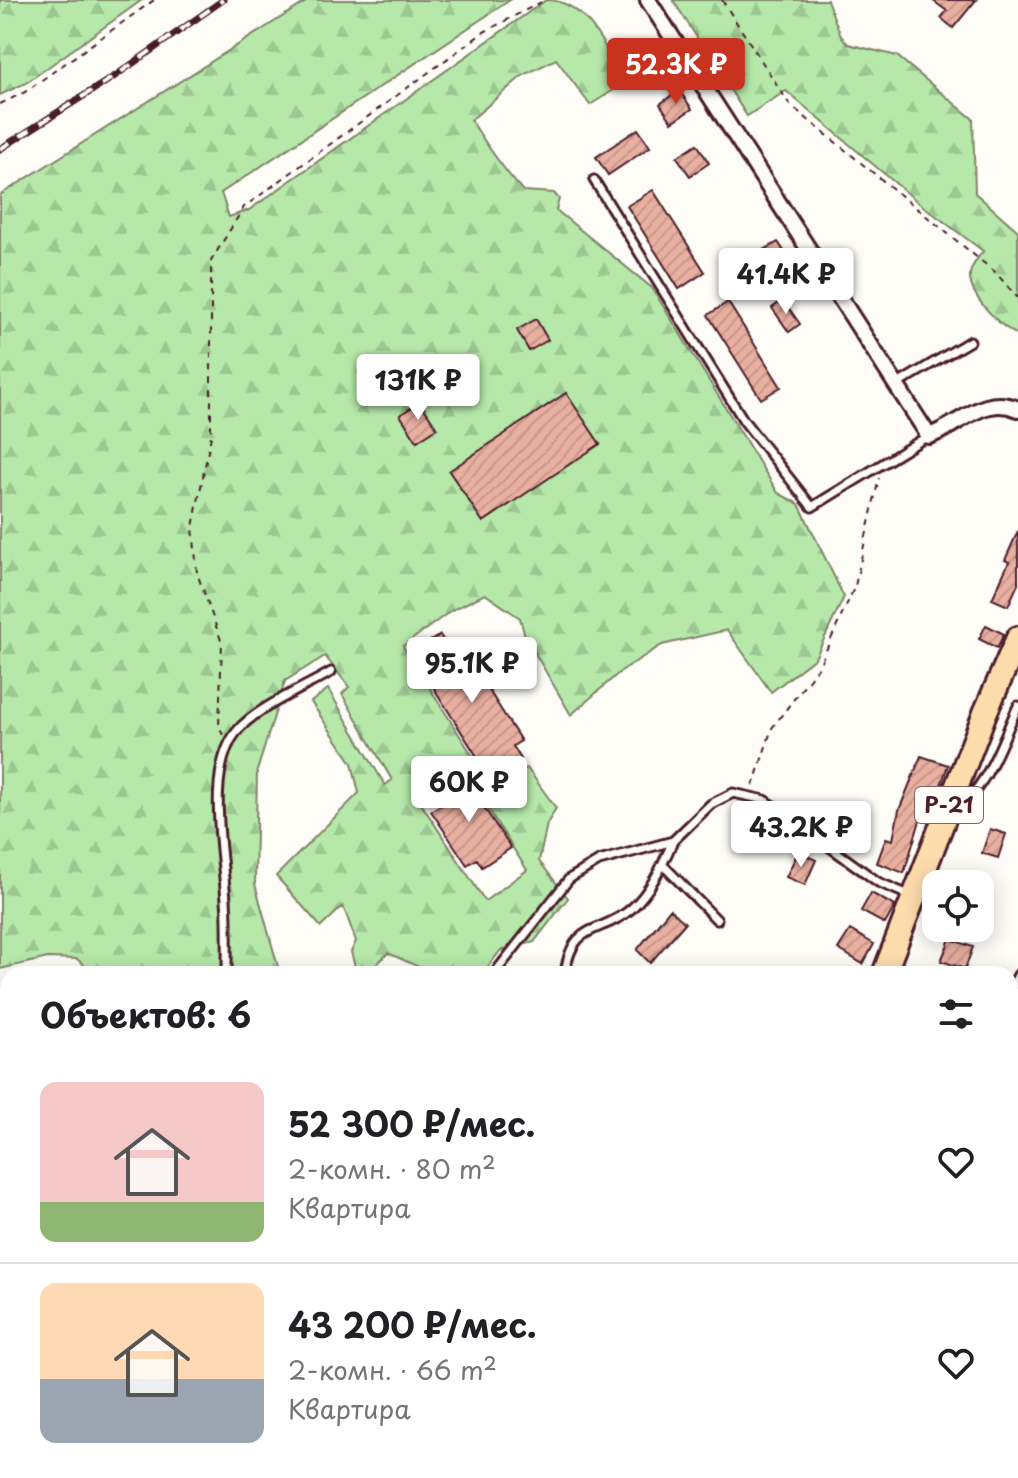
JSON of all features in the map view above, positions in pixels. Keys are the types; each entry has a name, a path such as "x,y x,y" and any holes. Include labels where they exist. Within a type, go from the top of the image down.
{"main road":[{"name":"Р-21","path":"887,966 1018,638"}],"street":[{"path":"648,0 929,436 980,408 999,403 1018,409"}],"lane":[{"path":"594,180 744,421 812,507 929,436"},
{"path":"896,385 970,341"},
{"path":"227,966 227,904 218,793 227,746 238,729 252,718 331,672"},
{"path":"945,816 971,800 1018,706"},
{"path":"566,966 568,951 589,930 629,911 657,877 673,841 711,804 733,793 765,800 878,882 913,897"},
{"path":"500,966 569,879 599,861 673,841"},
{"path":"663,865 717,920"}],"path":[{"path":"0,104 25,92 154,0"},
{"path":"227,746 219,726 222,643 197,573 193,527 211,436 211,261 244,207 484,32 545,0"},
{"path":"722,0 790,105 995,272 1018,298"},
{"path":"750,795 772,728 819,666 855,586 882,465"}],"green space":[{"path":"0,0 142,0 26,83 0,95"},
{"path":"309,0 510,0 221,193 229,217 249,210 546,0 561,2 574,9 585,18 603,43 625,83 590,105 556,59 522,76 471,120 523,191 554,193 559,199 556,210 652,288 778,493 799,504 844,597 815,658 771,692 727,630 662,645 621,671 571,715 525,636 520,618 485,594 452,610 403,646 493,788 527,768 556,808 547,824 539,861 568,898 534,942 501,950 488,966 417,966 388,953 375,966 355,966 351,952 356,941 343,906 321,927 276,876 359,793 352,763 311,702 328,689 385,785 392,780 342,694 349,687 325,656 285,681 257,771 255,884 278,966 85,966 77,959 48,958 0,966 0,195","holes":["464,771 527,870 485,901 420,802"]},
{"path":"673,0 827,0 841,36 848,44 897,56 973,119 975,193 1018,231 1018,335 994,318 974,291 970,274 983,251 919,203 786,91 747,116"}],"building":[{"path":"932,0 976,0 953,28 941,18 947,11"},
{"path":"679,90 692,109 672,122 660,104"},
{"path":"638,129 650,147 608,175 596,157"},
{"path":"697,144 709,163 690,176 677,157"},
{"path":"653,190 705,272 679,289 627,206"},
{"path":"778,242 790,260 777,269 764,250"},
{"path":"783,300 800,324 789,332 772,308"},
{"path":"728,302 781,387 761,399 708,315"},
{"path":"536,319 548,340 529,351 517,330"},
{"path":"566,393 600,444 483,522 449,471"},
{"path":"420,402 437,428 417,441 400,415"},
{"path":"1018,531 1018,584 1008,606 992,599 1009,562 1005,560"},
{"path":"986,625 1004,634 997,648 979,639"},
{"path":"440,635 452,654 462,648 521,741 513,746 521,759 500,772 492,760 483,766 423,671 434,665 422,646"},
{"path":"921,756 948,765 930,817 922,814 904,873 877,863 886,838 893,840 899,810"},
{"path":"463,776 511,848 482,867 477,859 467,865 431,811 442,804 435,795"},
{"path":"990,829 1006,834 998,858 982,853"},
{"path":"798,852 816,860 805,885 786,877"},
{"path":"871,893 895,906 885,924 861,911"},
{"path":"670,909 685,923 650,963 637,950"},
{"path":"850,930 874,944 863,964 838,949"},
{"path":"949,942 973,947 966,966 941,961"}],"railway":[{"path":"0,149 115,76 223,0"}]}
